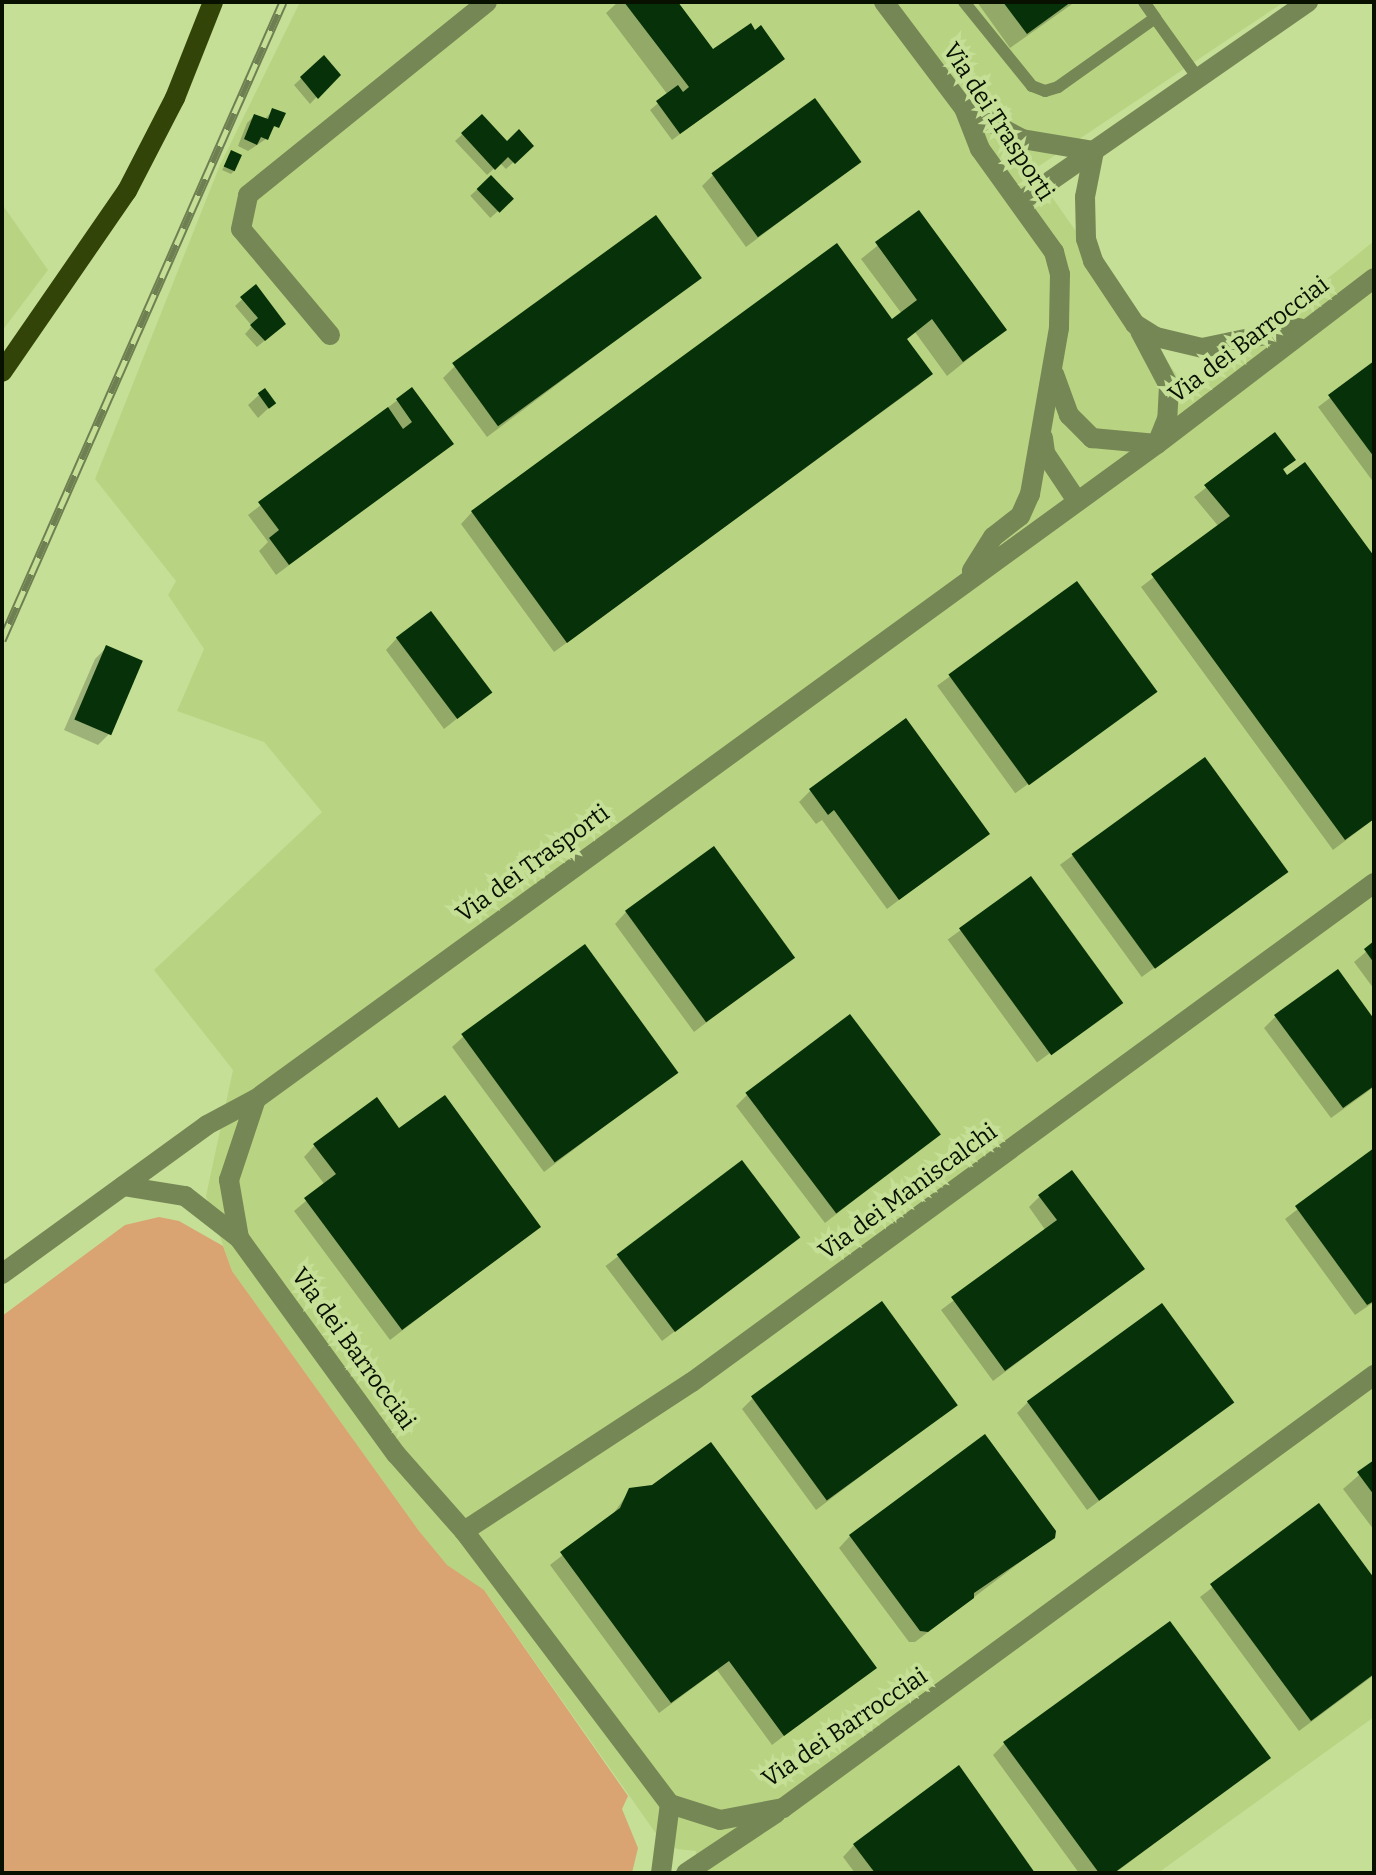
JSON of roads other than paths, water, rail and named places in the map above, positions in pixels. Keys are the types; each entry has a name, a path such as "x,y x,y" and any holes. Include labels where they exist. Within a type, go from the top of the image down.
{"main road":[{"path":"190,64 213,2"},
{"path":"2,372 102,233 221,2"}],"street":[{"path":"330,335 241,229 248,195 487,2"},
{"name":"Via dei Trasporti","path":"884,2 964,108 980,149 1054,252 1060,274 1053,370 1042,430 1020,516 993,537 968,578"},
{"path":"1020,202 1308,2"},
{"path":"964,108 1022,139 1094,151"},
{"name":"Via dei Trasporti","path":"2,1274 207,1125 256,1099 968,578 1157,444 1167,419 1169,386 1151,345 1093,261 1086,239 1085,197 1094,151"},
{"name":"Via dei Barrocciai","path":"1157,444 1374,278"},
{"path":"1135,324 1156,337 1202,348 1222,348 1309,326"},
{"name":"Via dei Trasporti","path":"1053,370 1069,415 1092,438 1157,444"},
{"name":"Via dei Trasporti","path":"1042,430 1045,453 1077,501"},
{"name":"Via dei Maniscalchi","path":"464,1531 692,1382 1374,883"},
{"name":"Via dei Barrocciai","path":"239,1238 229,1180 256,1099"},
{"name":"Via dei Barrocciai","path":"123,1186 185,1196 239,1238 396,1454 464,1531 670,1804 720,1820 783,1808 1374,1375"},
{"path":"661,1873 670,1804"},
{"path":"686,1873 783,1808"}],"lane":[{"path":"964,2 1032,86 1045,91 1058,87 1155,18"},
{"path":"1144,2 1198,78"}],"railway":[{"path":"2,640 283,2"}]}
